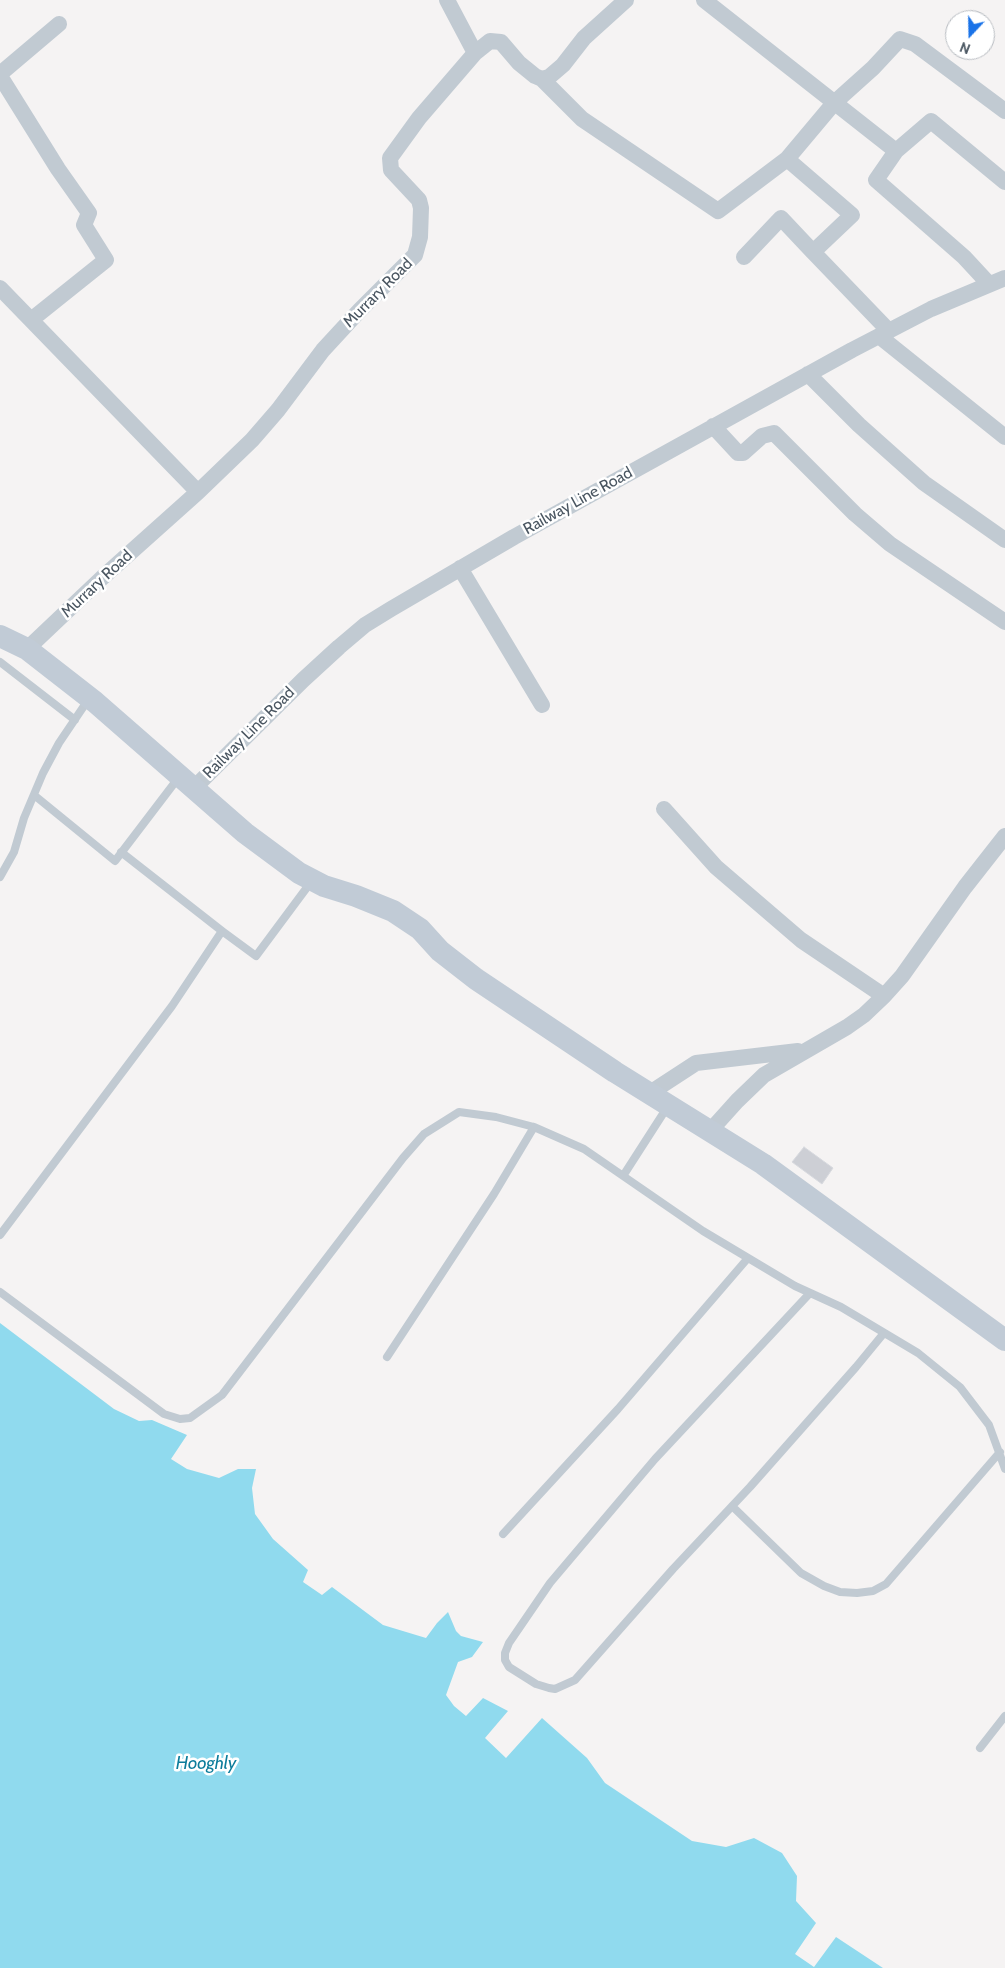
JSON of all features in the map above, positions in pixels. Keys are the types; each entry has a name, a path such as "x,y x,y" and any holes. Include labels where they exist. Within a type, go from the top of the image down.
{"street":[{"path":"447,0 475,54"},
{"path":"542,79 549,77 563,66 584,38 626,0"},
{"path":"704,0 896,151"},
{"path":"31,320 106,260 84,225 89,213 58,169 0,75 59,24"},
{"path":"813,252 852,215 787,159 834,103 873,68 900,39 915,44 1005,111"},
{"name":"Murrary Road","path":"26,649 198,492 252,440 278,410 323,350 415,255 420,237 421,208 419,200 391,170 390,158 419,118 475,54 490,41 501,42 519,63 535,76 542,79 582,119 718,211 787,159"},
{"path":"989,284 964,257 876,180 896,151 931,121 1005,182"},
{"path":"744,257 781,218 884,333 1005,436"},
{"name":"Railway Line Road","path":"187,782 365,625 460,568 808,374 931,309 1005,278"},
{"path":"0,288 198,492"},
{"path":"808,374 859,426 924,483 1005,540"},
{"path":"713,426 738,453 743,453 762,436 774,433 855,514 890,544 1005,622"},
{"path":"460,568 542,705"},
{"path":"0,636 26,649 89,698 245,833 299,873 312,880 393,911 420,929 440,952 476,979 650,1093 763,1164 1005,1340"},
{"path":"664,809 716,867 801,940 884,996"},
{"path":"710,1131 754,1083 782,1063 853,1023 884,996 902,976 965,887 1005,836"},
{"path":"650,1093 696,1063 807,1050"}],"lane":[{"path":"0,662 75,720"},
{"path":"0,877 14,852 24,818 55,751 89,698"},
{"path":"34,794 115,861 121,852 187,782"},
{"path":"121,852 222,932 256,956 312,880"},
{"path":"0,1235 172,1006 222,932"},
{"path":"624,1176 669,1105"},
{"path":"0,1292 164,1414 180,1419 190,1418 222,1395 402,1158 424,1134 459,1112 496,1117 534,1127 584,1149 703,1231 796,1286 841,1307 918,1353 960,1387 989,1425 1005,1469"},
{"path":"387,1357 494,1194 534,1127"},
{"path":"503,1534 618,1409 748,1258"},
{"path":"810,1293 655,1459 550,1582 508,1643 505,1660 509,1667 536,1684 549,1688 555,1689 574,1680 732,1506 884,1333"},
{"path":"732,1506 801,1573 824,1586 840,1592 857,1594 873,1592 886,1584 1000,1452"},
{"path":"980,1748 1005,1716"}],"water":[{"name":"Hooghly","path":"0,1323 114,1409 139,1421 152,1420 187,1435 171,1459 187,1469 219,1478 238,1469 256,1469 252,1488 255,1514 273,1539 308,1570 303,1582 322,1595 332,1587 383,1625 426,1638 448,1612 456,1631 461,1636 483,1642 472,1657 458,1662 446,1695 454,1706 466,1716 483,1698 508,1711 485,1738 506,1758 542,1718 587,1758 605,1783 692,1841 726,1847 754,1838 782,1853 797,1876 796,1901 816,1923 795,1954 814,1967 836,1937 883,1968 0,1968"}],"building":[{"path":"804,1147 833,1168 822,1184 792,1162"}]}
